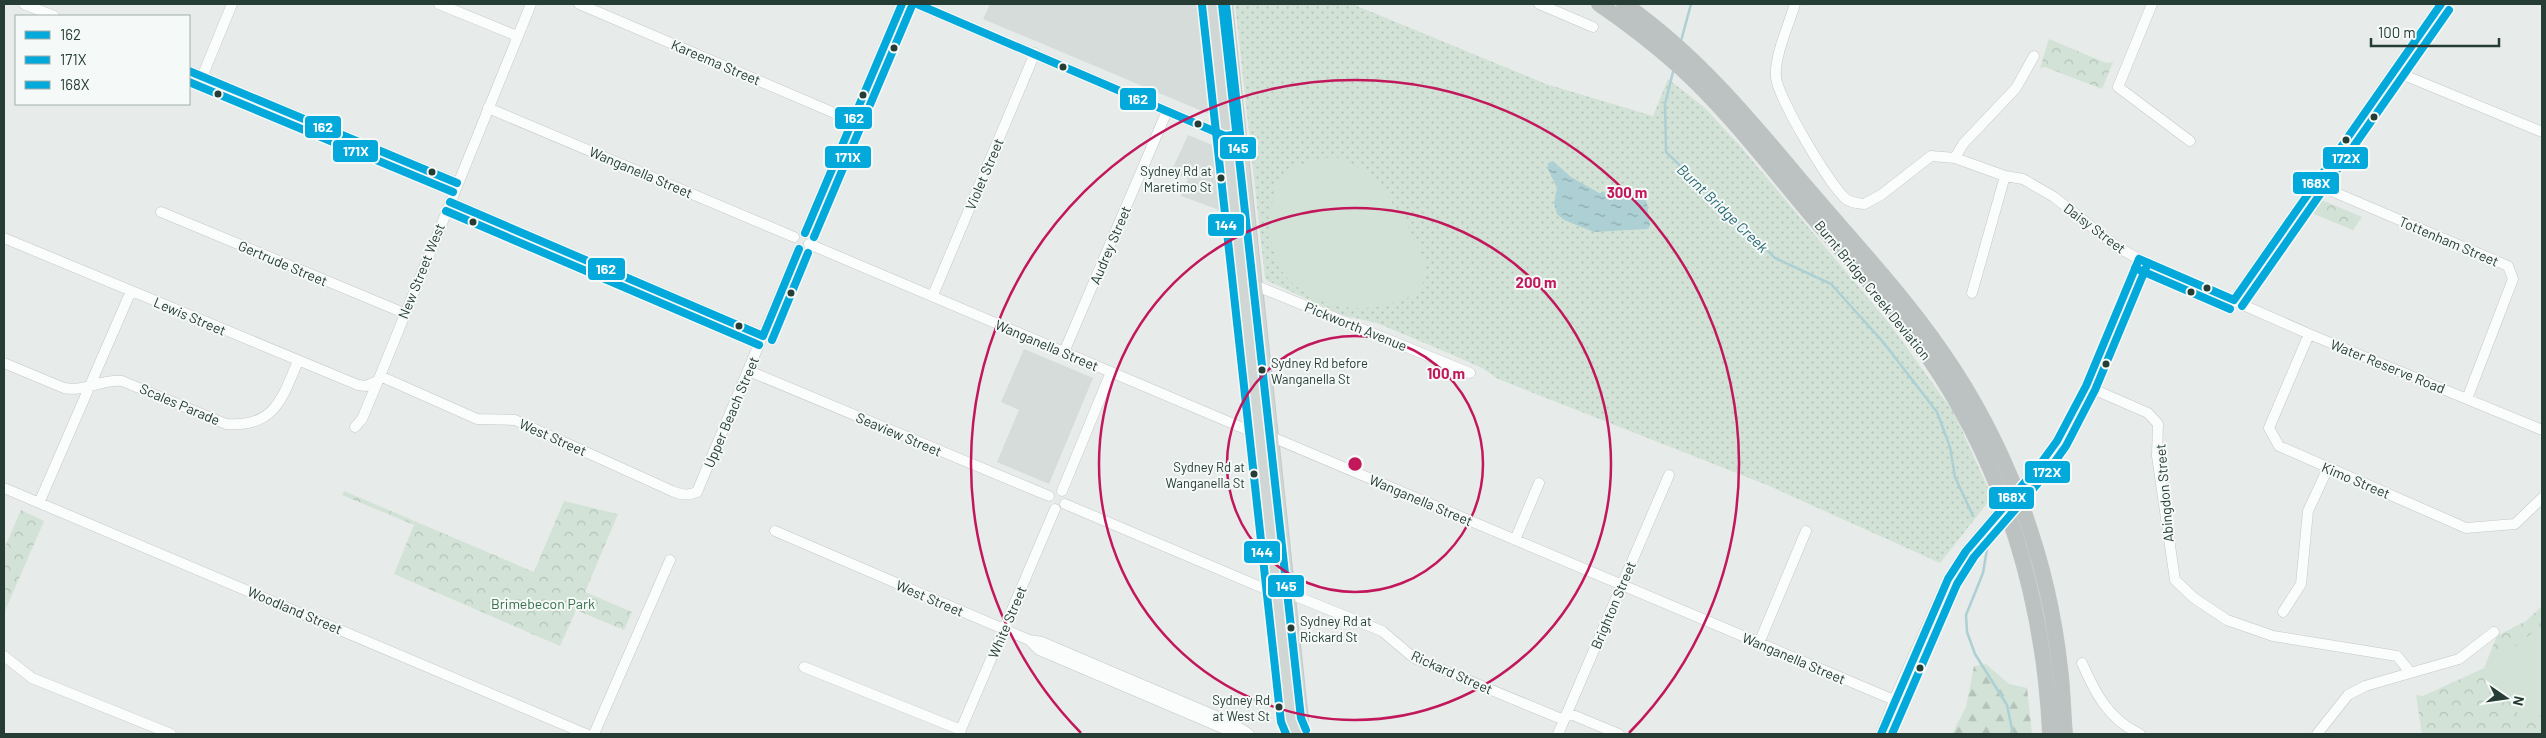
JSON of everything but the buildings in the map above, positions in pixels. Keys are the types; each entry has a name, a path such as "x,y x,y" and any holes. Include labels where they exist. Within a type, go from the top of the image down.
{"highway":[{"name":"Burnt Bridge Creek Deviation","path":"1599,4 1677,55 1891,308 1929,358 1962,412 2001,494 2026,568 2040,633 2050,734"},
{"name":"Burnt Bridge Creek Deviation","path":"1624,4 1677,55 1739,107 1913,312 1942,352 1977,408 2012,483 2032,535 2047,592 2060,667 2064,734"}],"main road":[{"path":"1212,4 1259,432 1283,593"},
{"path":"1226,4 1272,437 1291,721 1298,734"},
{"path":"1225,136 1240,134"}],"street":[{"path":"24,4 52,15"},
{"path":"202,77 232,4"},
{"path":"439,4 517,36"},
{"name":"New Street West","path":"356,426 362,418 531,4"},
{"name":"Kareema Street","path":"579,4 853,121"},
{"path":"805,233 902,4"},
{"path":"917,4 1225,136"},
{"path":"1539,4 1593,27"},
{"name":"Daisy Street","path":"1796,4 1778,61 1777,83 1783,98 1829,176 1846,199 1853,203 1864,204 1881,196 1931,156 1955,158 2005,176 2023,179 2054,197 2117,247 2140,260 2234,300"},
{"path":"2152,4 2118,87 2190,141"},
{"path":"2234,300 2441,4"},
{"name":"Violet Street","path":"932,295 1035,53"},
{"path":"1955,158 1964,144 2016,88 2034,56"},
{"path":"190,71 458,183"},
{"path":"2394,71 2542,132"},
{"name":"Wanganella Street","path":"488,108 794,237"},
{"name":"Audrey Street","path":"1064,352 1167,111"},
{"path":"1972,293 2005,176"},
{"name":"Tottenham Street","path":"2315,184 2508,266 2513,279 2467,399"},
{"path":"450,202 763,336"},
{"name":"Gertrude Street","path":"162,212 404,313"},
{"path":"798,232 805,233 809,237 804,246 794,245 794,237 798,232"},
{"name":"Lewis Street","path":"4,238 358,385 366,386 378,378"},
{"name":"Wanganella Street","path":"804,246 932,295 1243,428 1272,437 1894,700"},
{"name":"Upper Beach Street","path":"697,492 763,336 804,246"},
{"path":"1881,734 1894,700 1948,579 1966,551 2038,468 2057,441 2086,386 2140,260"},
{"name":"Pickworth Avenue","path":"1242,280 1470,373"},
{"path":"39,503 131,291"},
{"name":"Water Reserve Road","path":"2234,300 2309,334 2542,430"},
{"name":"Kimo Street","path":"2309,334 2269,428 2279,446 2466,528 2515,524 2542,498"},
{"name":"Scales Parade","path":"4,363 64,388 74,390 108,380 122,380 226,424 245,424 265,417 276,407 298,361"},
{"name":"Seaview Street","path":"749,371 1048,496"},
{"path":"1062,491 1111,372"},
{"name":"West Street","path":"378,378 477,419 514,420 684,496 697,492"},
{"name":"Abingdon Street","path":"2086,386 2148,413 2156,420 2159,428 2158,456 2175,580 2194,598 2227,620 2273,636 2397,656 2410,672"},
{"path":"2283,612 2301,584 2308,511 2328,468"},
{"name":"Brighton Street","path":"1558,734 1669,475"},
{"path":"1515,540 1539,483"},
{"name":"Woodland Street","path":"4,488 586,734"},
{"path":"1054,491 1062,491 1066,498 1065,504 1061,508 1055,508 1048,502 1048,496 1054,491"},
{"path":"1065,504 1283,593"},
{"name":"White Street","path":"960,732 1055,508"},
{"name":"West Street","path":"775,531 1004,630 1029,640 1042,642 1230,722 1246,733"},
{"path":"1759,643 1806,531"},
{"path":"594,734 670,560"},
{"name":"Rickard Street","path":"1283,593 1382,631 1414,658 1566,716 1619,734"},
{"path":"2317,734 2348,694 2365,686 2459,659 2494,632"},
{"path":"4,656 32,678 170,734"},
{"path":"2082,664 2098,698 2124,730 2140,734"},
{"path":"804,667 960,732"}],"shaded area":[{"path":"990,4 1201,4 1212,110 1209,114 983,19"},
{"path":"1188,135 1217,147 1222,211 1181,196 1188,179 1171,172"},
{"path":"1024,349 1093,378 1049,484 997,462 1019,410 1001,402"}],"green space":[{"path":"1235,4 1352,4 1546,84 1653,116 1668,79 1704,107 1740,146 1889,323 1954,413 1992,497 1940,563 1767,485 1498,379 1482,368 1439,349 1377,323 1342,315 1268,281 1265,278"},
{"path":"2049,39 2106,63 2113,62 2102,89 2045,67 2040,68"},
{"path":"1331,157 1343,159 1355,165 1377,181 1417,243 1425,269 1424,281 1417,291 1405,299 1373,307 1340,306 1324,302 1310,295 1296,286 1280,268 1274,254 1271,231 1272,202 1277,182 1284,174 1296,167"},
{"path":"2320,200 2362,217 2353,230 2309,212 2316,201"},
{"name":"Brimebecon Park","path":"344,491 534,572 564,501 618,514 585,592 632,612 624,630 576,610 560,646 394,574 414,525 342,495"},
{"path":"21,510 44,521 4,613 4,549"},
{"path":"2542,606 2542,734 2422,734 2416,695 2423,696 2484,668 2497,636 2526,621"},
{"path":"2542,625 2542,714 2527,725 2485,671"},
{"path":"1986,664 2009,684 2027,688 2032,734 1952,734 1966,707 1974,666"}],"water":[{"path":"1553,161 1571,177 1599,193 1629,191 1642,194 1647,203 1650,226 1647,229 1594,232 1564,220 1557,214 1554,203 1557,188 1548,169 1548,163"}],"waterway":[{"name":"Burnt Bridge Creek","path":"1681,41 1691,4"},
{"name":"Burnt Bridge Creek","path":"1674,68 1665,104 1666,152 1775,258 1831,284 1883,342 1937,412 1950,447 1955,477 1973,516"},
{"name":"Burnt Bridge Creek","path":"1987,549 1983,573 1966,615 1967,632 1975,654 2007,705 2013,734"}],"transit line":[{"name":"162","path":"805,233 902,4"},
{"name":"162","path":"917,4 1225,136 1240,134 1226,4"},
{"name":"145","path":"1222,4 1301,718 1306,730"},
{"name":"168X","path":"2234,300 2441,4"},
{"name":"144","path":"1202,5 1281,722 1286,734"},
{"name":"171X","path":"814,237 911,8"},
{"name":"172X","path":"2242,306 2449,10"},
{"name":"162","path":"190,71 457,183"},
{"name":"171X","path":"190,82 453,192"},
{"name":"162","path":"450,202 763,336"},
{"name":"171X","path":"446,211 759,345"},
{"name":"162","path":"763,336 799,249"},
{"name":"171X","path":"772,340 808,253"},
{"name":"168X","path":"2139,259 2234,300"},
{"name":"168X","path":"1881,734 1948,579 1966,551 2038,467 2057,441 2086,386 2139,259"},
{"name":"172X","path":"1892,734 1957,584 1974,557 2046,474 2066,446 2095,390 2148,263"},
{"name":"172X","path":"2135,268 2230,309"}],"place":[{"name":"Sydney Rd at Maretimo St","path":"1221,178"},
{"name":"Sydney Rd before Wanganella St","path":"1262,370"},
{"name":"Sydney Rd at Wanganella St","path":"1254,474"},
{"name":"Sydney Rd at Rickard St","path":"1291,628"},
{"name":"Sydney Rd at West St","path":"1279,707"}]}
